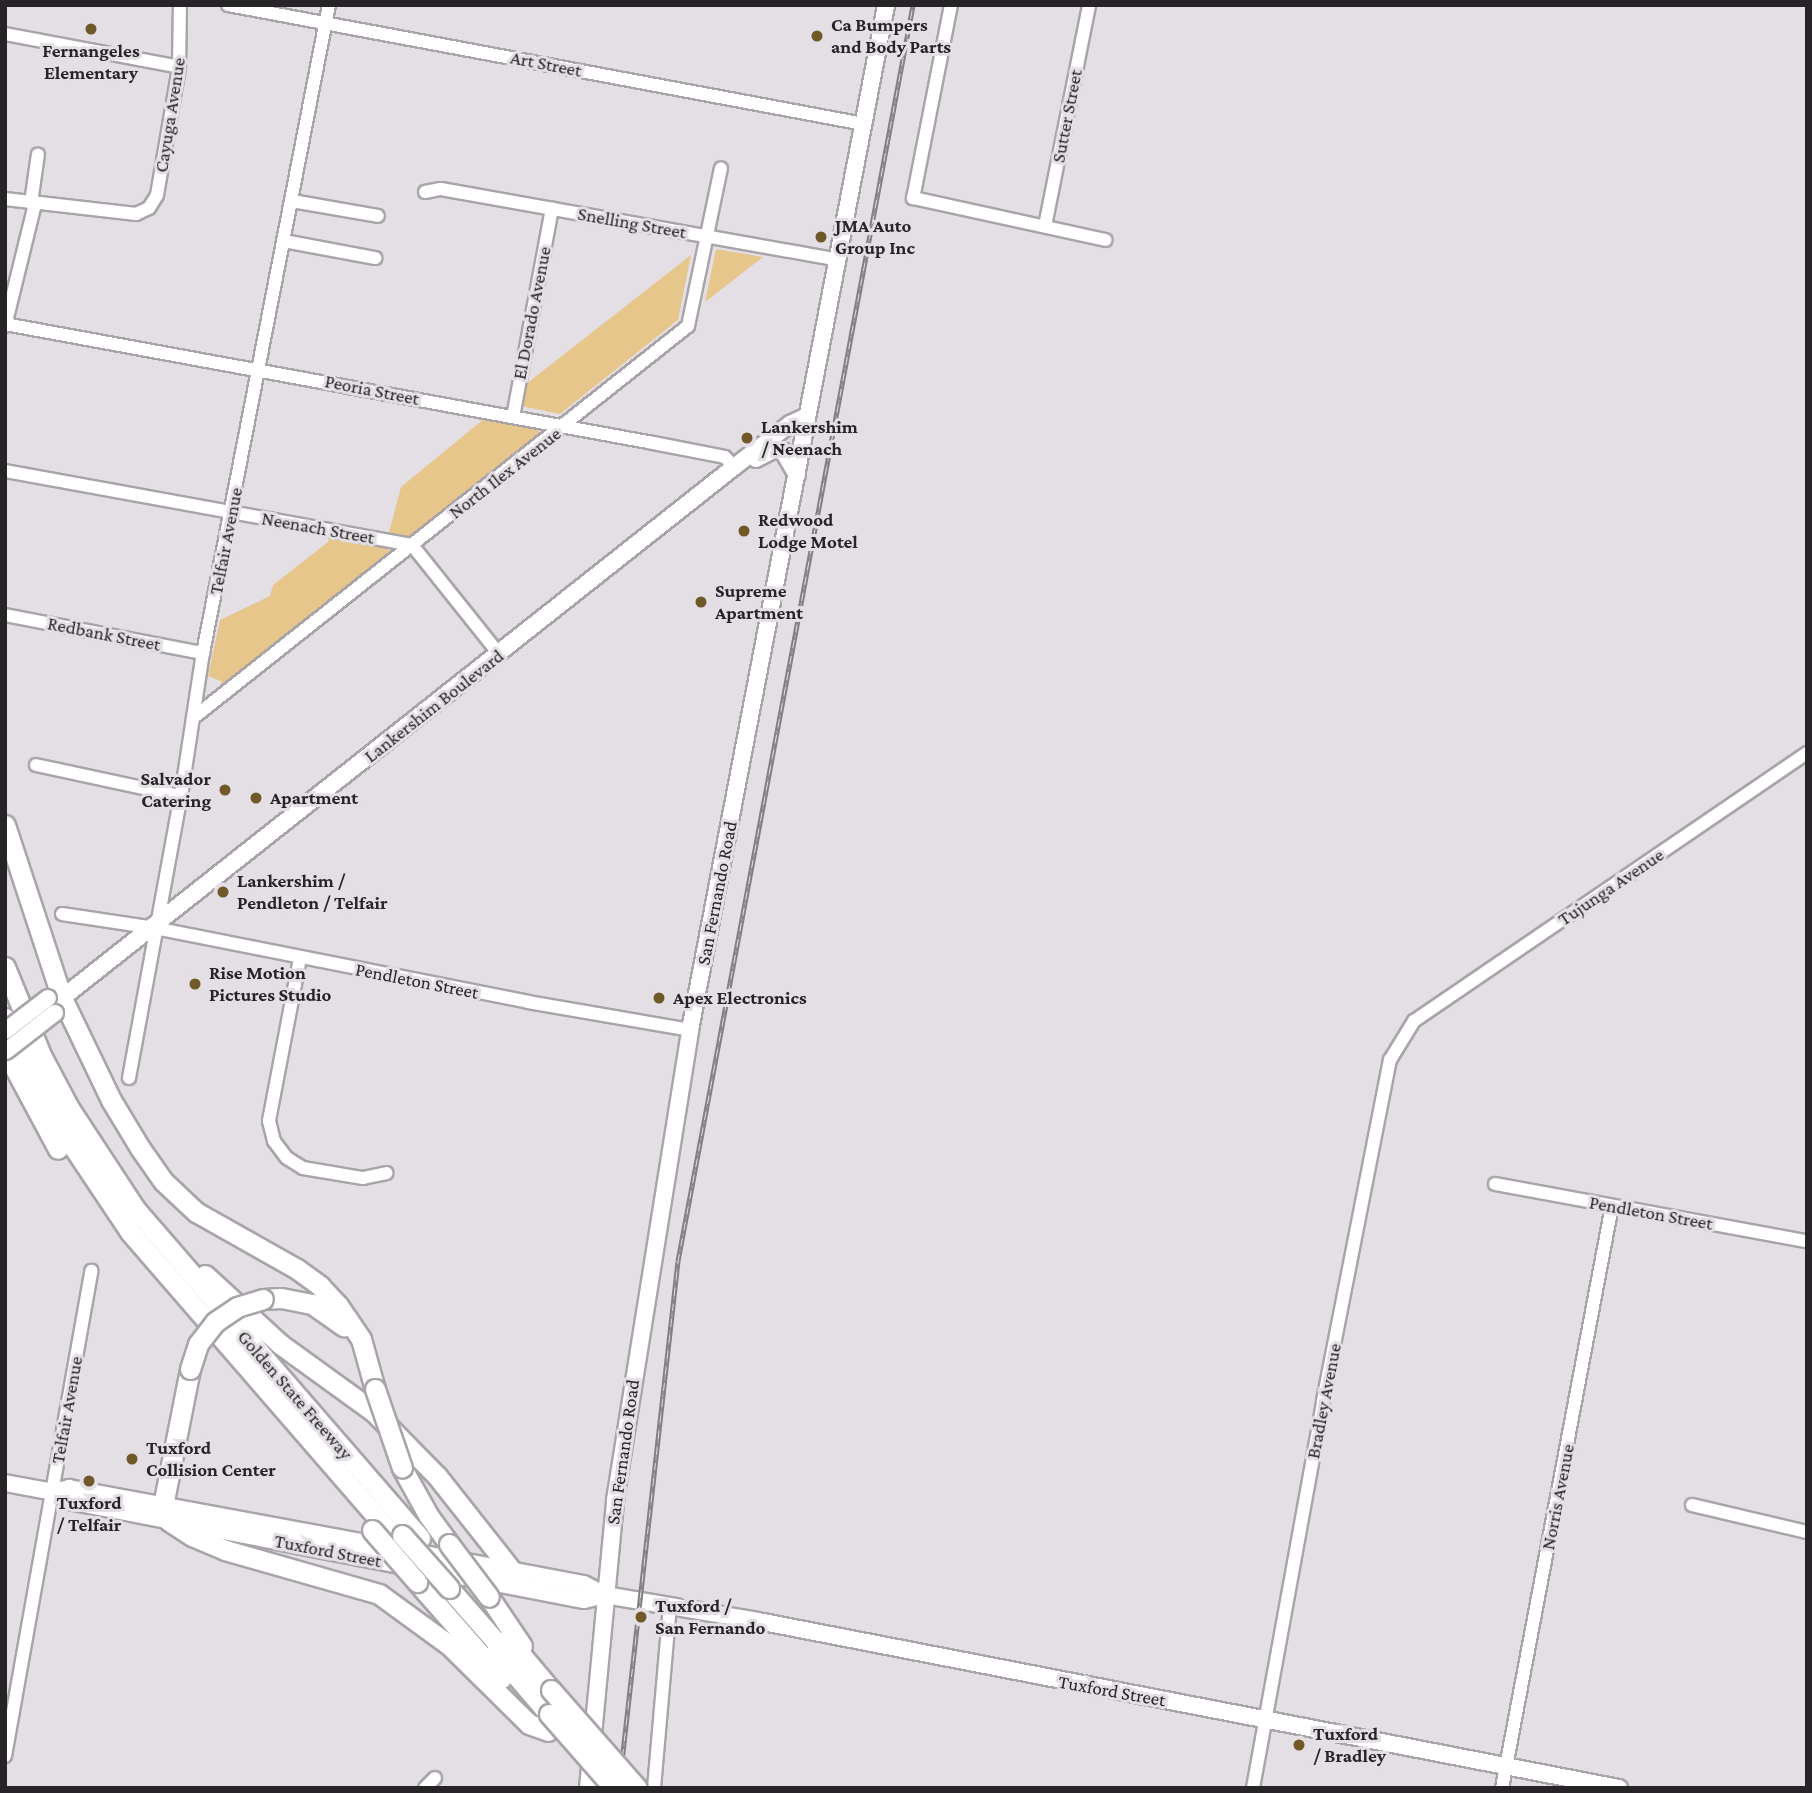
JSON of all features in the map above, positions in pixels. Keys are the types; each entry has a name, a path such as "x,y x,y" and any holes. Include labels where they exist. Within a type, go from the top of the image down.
{"highway":[{"path":"5,825 55,1003 111,1100 163,1181 213,1224 298,1269 320,1286 338,1304 361,1339 375,1389"},
{"name":"Golden State Freeway","path":"5,967 42,1056 100,1159 152,1230 396,1534 417,1581 550,1710 637,1788"},
{"path":"5,999 64,1120 110,1194 152,1248 396,1534"},
{"path":"5,1018 62,1130 130,1232 396,1534 451,1588 614,1788"},
{"name":"Golden State Freeway","path":"5,1050 41,1122 71,1170 132,1255 396,1534 539,1675 550,1710 597,1788"},
{"path":"69,1108 101,1139 142,1200 209,1280 290,1352 374,1412 437,1476 512,1571"},
{"path":"539,1675 511,1626 428,1515 402,1468 358,1343 339,1321 305,1302 281,1298 262,1299 237,1307 215,1322 198,1343 190,1369 166,1513 192,1536 225,1550 379,1594 449,1645 529,1724 550,1710"},
{"path":"550,1710 623,1788"}],"main road":[{"name":"San Fernando Road","path":"588,1788 605,1595 622,1456 690,1030 886,5"},
{"name":"Lankershim Boulevard","path":"5,1050 55,1003 155,928 734,467 790,424 807,416"},
{"path":"734,467 779,450 789,457 797,475"},
{"name":"Lankershim Boulevard","path":"5,1031 55,1003"},
{"name":"Tuxford Street","path":"5,1483 54,1492 69,1488 233,1533 584,1600 605,1595"},
{"name":"Tuxford Street","path":"166,1513 267,1525 584,1584 605,1595 670,1605 1619,1788"},
{"path":"233,1533 241,1529 260,1532 267,1525"}],"street":[{"name":"Cayuga Avenue","path":"33,203 136,214 149,208 157,195 179,67 180,5"},
{"name":"Art Street","path":"228,5 864,124"},
{"name":"Telfair Avenue","path":"129,1078 181,796 203,653 329,5"},
{"path":"951,5 913,198 1105,240"},
{"name":"Sutter Street","path":"1045,226 1089,5"},
{"path":"5,34 179,67"},
{"path":"5,325 33,203 38,154"},
{"name":"North Ilex Avenue","path":"193,718 688,326 721,168"},
{"name":"Snelling Street","path":"425,192 441,188 839,260"},
{"path":"5,199 33,203"},
{"path":"292,201 374,212"},
{"name":"El Dorado Avenue","path":"513,417 552,209"},
{"path":"284,242 375,258"},
{"name":"Peoria Street","path":"5,325 260,369 725,457 734,467"},
{"name":"Neenach Street","path":"5,471 412,545"},
{"path":"412,545 499,654"},
{"name":"Redbank Street","path":"5,615 203,653"},
{"name":"Tujunga Avenue","path":"1414,1021 1807,753"},
{"path":"36,765 181,796"},
{"name":"Pendleton Street","path":"62,914 155,928 300,958 690,1030"},
{"path":"300,958 269,1121 274,1141 287,1158 303,1168 363,1178 386,1173"},
{"name":"Bradley Avenue","path":"1253,1788 1323,1401 1390,1060 1414,1021"},
{"name":"Pendleton Street","path":"1495,1184 1807,1241"},
{"name":"Norris Avenue","path":"1502,1788 1612,1206"},
{"name":"Telfair Avenue","path":"5,1756 54,1492 91,1271"},
{"path":"1692,1505 1807,1532"},
{"path":"654,1788 670,1605"},
{"path":"425,1788 435,1778"}],"shaded area":[{"path":"716,249 763,257 705,302"},
{"path":"691,255 678,320 560,414 521,406 526,384"},
{"path":"485,418 538,429 540,438 411,537 389,533 401,487"},
{"path":"329,535 387,546 390,555 222,687 221,681 208,676 220,620 270,596 273,585 328,542"}],"railway":[{"path":"619,1788 678,1261 913,5"}],"place":[{"name":"Fernangeles Elementary","path":"91,29"},
{"name":"Ca Bumpers and Body Parts","path":"817,36"},
{"name":"JMA Auto Group Inc","path":"821,237"},
{"name":"Lankershim / Neenach","path":"747,438"},
{"name":"Redwood Lodge Motel","path":"744,531"},
{"name":"Supreme Apartment","path":"701,602"},
{"name":"Salvador Catering","path":"225,790"},
{"name":"Apartment","path":"256,798"},
{"name":"Lankershim / Pendleton / Telfair","path":"223,892"},
{"name":"Rise Motion Pictures Studio","path":"195,984"},
{"name":"Apex Electronics","path":"659,998"},
{"name":"Tuxford Collision Center","path":"132,1459"},
{"name":"Tuxford / Telfair","path":"89,1481"},
{"name":"Tuxford / San Fernando","path":"641,1617"},
{"name":"Tuxford / Bradley","path":"1299,1745"}]}
